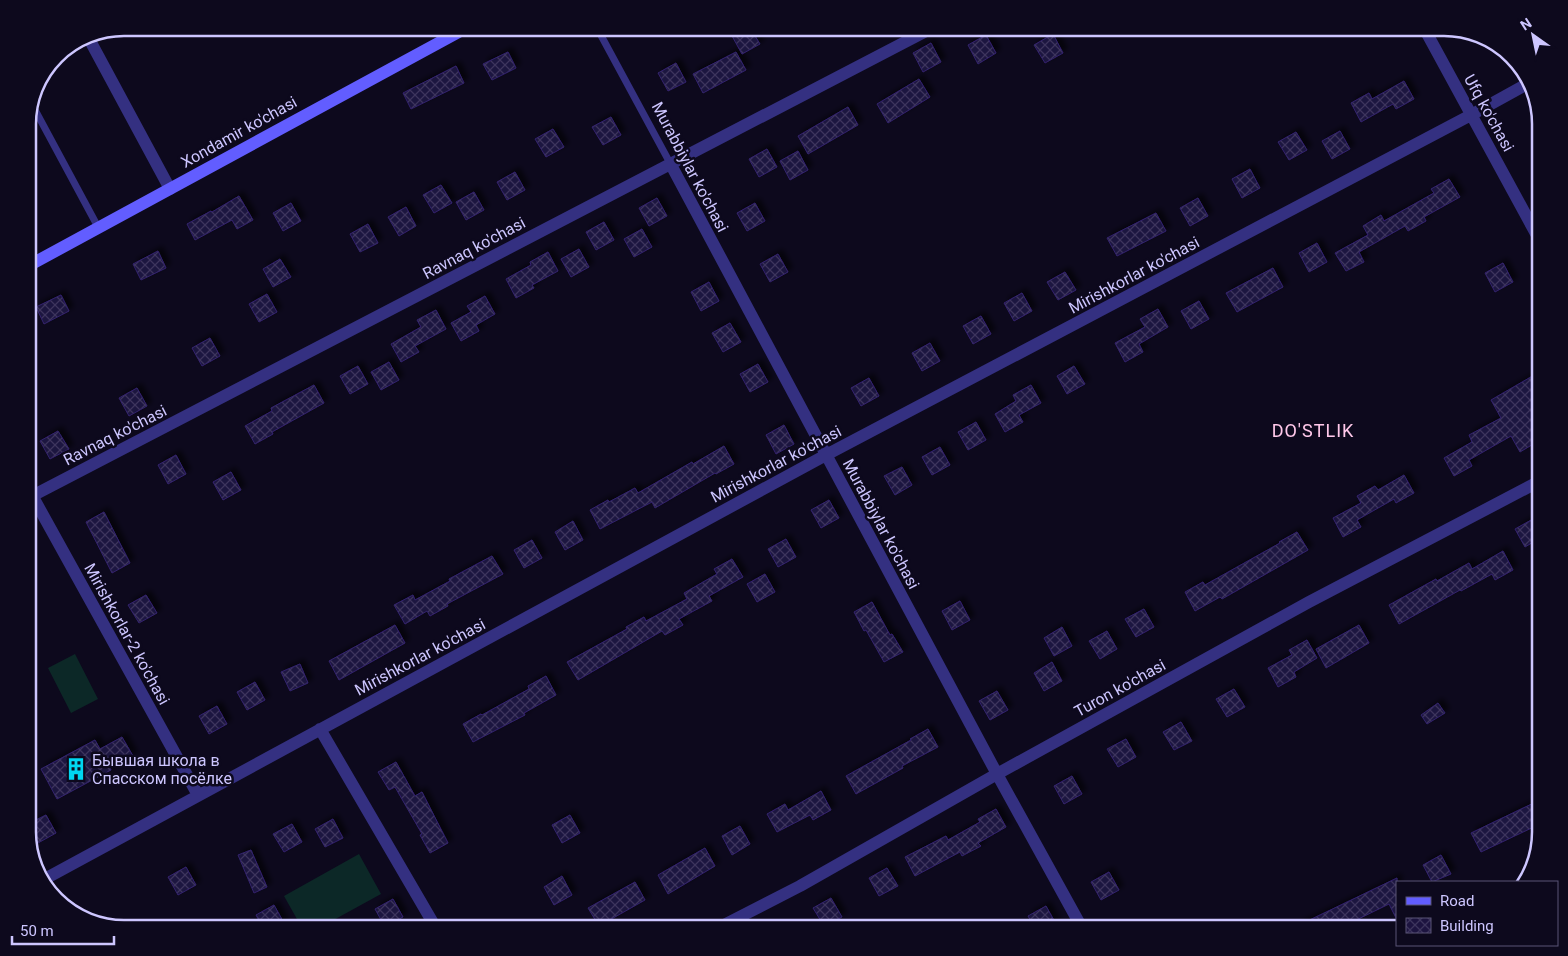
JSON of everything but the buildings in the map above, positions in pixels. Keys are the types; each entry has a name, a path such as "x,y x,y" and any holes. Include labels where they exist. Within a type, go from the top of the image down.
{"main road":[{"name":"Xondamir ko'chasi","path":"36,262 451,36"}],"street":[{"name":"Ravnaq ko'chasi","path":"36,489 916,36"},
{"name":"Ufq ko'chasi","path":"1428,36 1532,226"},
{"path":"91,43 170,189"},
{"name":"Mirishkorlar ko'chasi","path":"49,877 826,455 1523,87"},
{"name":"Murabbiylar ko'chasi","path":"670,163 996,774 1078,920"},
{"name":"Turon ko'chasi","path":"734,920 800,886 996,774 1309,602 1532,485"},
{"name":"Mirishkorlar-2 ko'chasi","path":"36,503 198,795"},
{"path":"320,729 431,920"}],"lane":[{"name":"Murabbiylar ko'chasi","path":"601,36 670,163"},
{"path":"37,113 98,227"}],"green space":[{"path":"75,654 98,699 71,713 48,668"},
{"path":"359,854 381,894 334,920 298,920 284,896"}],"place":[{"name":"Бывшая школа в Спасском посёлке","path":"76,769"}],"district":[{"name":"DO'STLIK","path":"1313,430"}]}
